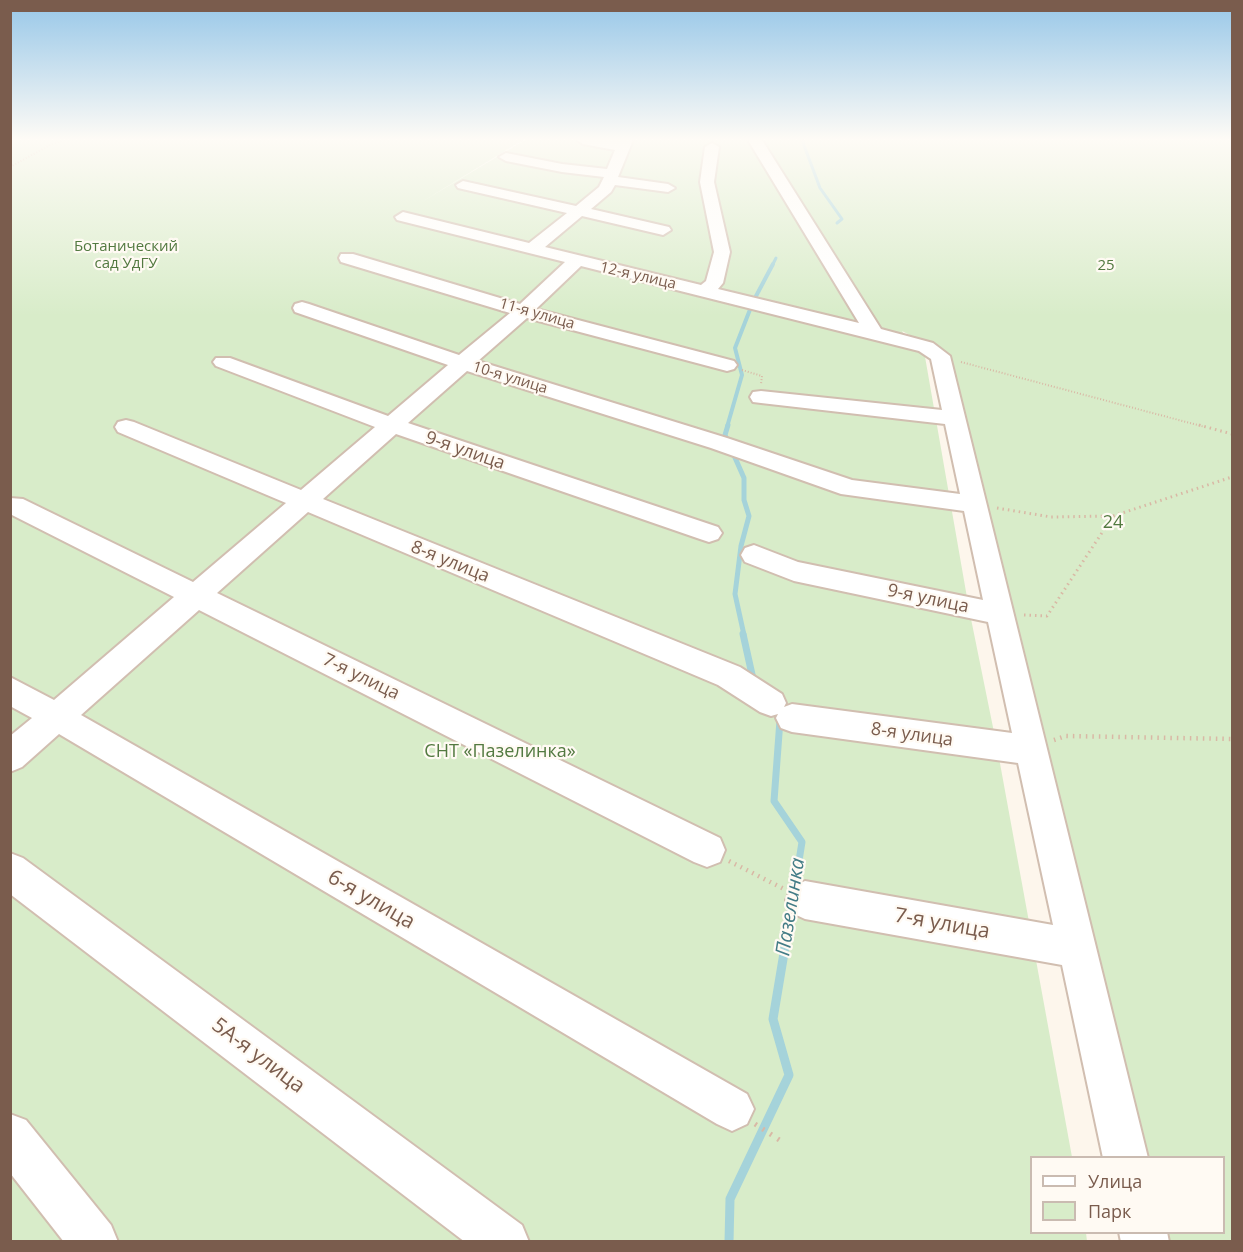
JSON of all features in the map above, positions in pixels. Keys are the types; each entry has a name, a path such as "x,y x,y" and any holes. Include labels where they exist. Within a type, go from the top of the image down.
{"street":[{"path":"522,198 663,230"},
{"path":"531,250 594,198"},
{"path":"704,291 714,283 722,252 710,198"},
{"path":"791,198 874,333"},
{"name":"12-я улица","path":"403,217 874,333 926,347 940,356"},
{"name":"11-я улица","path":"347,258 523,311 727,365"},
{"path":"10,757 523,311 576,261"},
{"name":"10-я улица","path":"302,308 462,363 729,446 850,488 974,504"},
{"path":"940,356 1126,1156"},
{"name":"9-я улица","path":"223,362 391,426 709,534"},
{"path":"761,397 954,418"},
{"name":"8-я улица","path":"126,427 729,676 782,711 997,747 1031,748"},
{"name":"7-я улица","path":"14,505 565,777 707,850"},
{"name":"9-я улица","path":"754,555 794,571 969,609 999,613"},
{"name":"6-я улица","path":"10,690 743,1117"},
{"name":"5А-я улица","path":"10,871 505,1242"},
{"name":"7-я улица","path":"805,900 1078,949"},
{"path":"10,1136 94,1242"}],"path":[{"path":"940,356 1233,434"},
{"path":"974,504 1051,517 1113,516 1233,477"},
{"path":"999,613 1047,616 1113,516"},
{"path":"1031,748 1066,736 1233,739"},
{"path":"707,850 805,900"},
{"path":"743,1117 784,1143"}],"green space":[{"name":"СНТ «Пазелинка»","path":"10,198 427,198 420,203 428,198 1232,198 1232,1241 1160,1241 1158,1234 1225,1234 1225,1156 1140,1156 950,356 902,331 910,345 924,351 969,609 997,747 1072,1156 1030,1156 1030,1234 1086,1234 1087,1241 11,1241","holes":["440,229 826,325 572,265"]}],"waterway":[{"name":"Пазелинка","path":"827,198 842,219 837,223"},
{"name":"Пазелинка","path":"773,264 776,258"},
{"name":"Пазелинка","path":"755,298 773,264"},
{"name":"Пазелинка","path":"727,427 742,375 735,348 751,307"},
{"name":"Пазелинка","path":"728,425 725,435 744,478 744,500 749,516 741,546 735,594 744,635"},
{"name":"Пазелинка","path":"743,634 753,679"},
{"name":"Пазелинка","path":"780,720 774,801 802,842 794,892"},
{"name":"Пазелинка","path":"729,1242 730,1199 789,1075 773,1019 792,905"}],"park label":[{"name":"Ботанический сад УдГУ","path":"126,256"},
{"name":"25","path":"1106,266"},
{"name":"24","path":"1113,523"}]}
